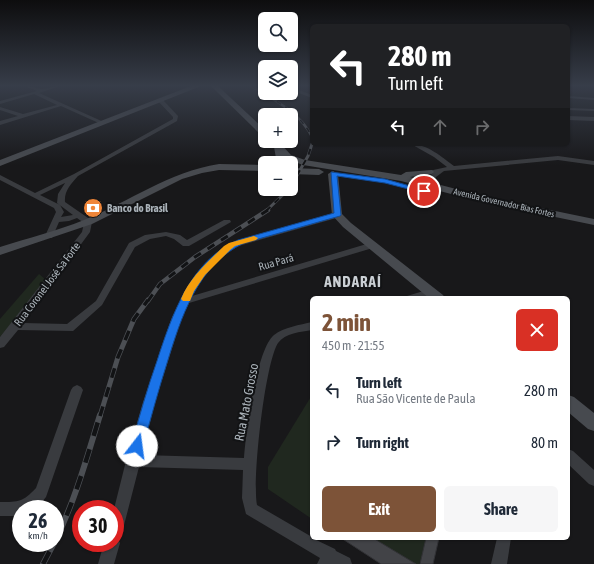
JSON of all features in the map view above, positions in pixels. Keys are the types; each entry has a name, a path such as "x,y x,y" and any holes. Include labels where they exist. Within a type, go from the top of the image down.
{"main road":[{"path":"0,163 132,112"},
{"path":"242,112 258,127"},
{"name":"Avenida Governador Bias Fortes","path":"280,148 288,157 303,162 390,176 426,188 594,230"},
{"path":"298,165 327,170 333,174 337,215 347,225 434,295"},
{"path":"0,251 88,222 179,177 209,169 258,168"},
{"name":"Avenida Governador Bias Fortes","path":"298,172 333,174 412,184"},
{"path":"390,176 416,175 429,172"},
{"name":"Avenida Governador Bias Fortes","path":"426,188 594,222"},
{"path":"570,406 594,423"}],"street":[{"path":"12,112 23,116"},
{"path":"0,123 36,112"},
{"path":"77,112 103,124"},
{"path":"36,195 76,175 176,119 171,112"},
{"path":"570,118 594,119"},
{"path":"418,146 436,156 449,169"},
{"path":"412,184 429,172 449,169 558,158 594,163"},
{"path":"426,188 433,176 449,169"},
{"path":"44,199 51,194 61,192 76,175"},
{"path":"0,177 57,207 60,212 49,236"},
{"path":"61,192 61,203 88,222"},
{"path":"57,220 69,219 78,215"},
{"path":"124,502 133,461 149,402 177,317 190,291 202,273 216,258 232,245 337,215"},
{"name":"Rua Coronel José Sa Forte","path":"0,344 86,232 88,222"},
{"path":"15,326 69,328 99,303 132,245 148,237 166,234 177,237 186,244 227,222"},
{"name":"Rua Pará","path":"185,301 373,246"},
{"name":"Rua Mato Grosso","path":"310,327 287,333 273,342 261,390 249,464 248,499 251,509 328,559"},
{"path":"0,509 16,509 32,502 41,492 77,390"},
{"path":"570,457 594,479"},
{"path":"133,461 249,464"},
{"path":"499,564 504,540"},
{"path":"106,564 109,552"},
{"path":"328,559 344,564"}],"shaded area":[{"path":"39,274 46,280 0,337 0,319"},
{"path":"310,398 310,518 268,489 268,467"},
{"path":"344,540 439,540 433,564 427,564 421,560 419,564 381,564"}],"building":[{"path":"344,540 376,540 416,564 381,564"},
{"path":"426,540 439,540 433,564 420,564"}],"railway":[{"path":"291,112 301,120 310,133"},
{"path":"298,174 308,156 311,146"},
{"path":"266,211 282,196"},
{"path":"148,301 160,284 195,257 268,210"},
{"path":"100,416 118,357 134,319 148,300"},
{"path":"64,521 75,495 100,415"},
{"path":"43,564 49,552"}],"slow traffic":[{"path":"186,299 202,273 227,248 254,238"}],"place":[{"name":"Banco do Brasil","path":"93,208"}],"district":[{"name":"ANDARAÍ","path":"353,282"}],"route":[{"path":"137,446 149,402 177,317 190,291 202,273 227,248 241,242 337,215 333,174 365,177 424,191"}]}
